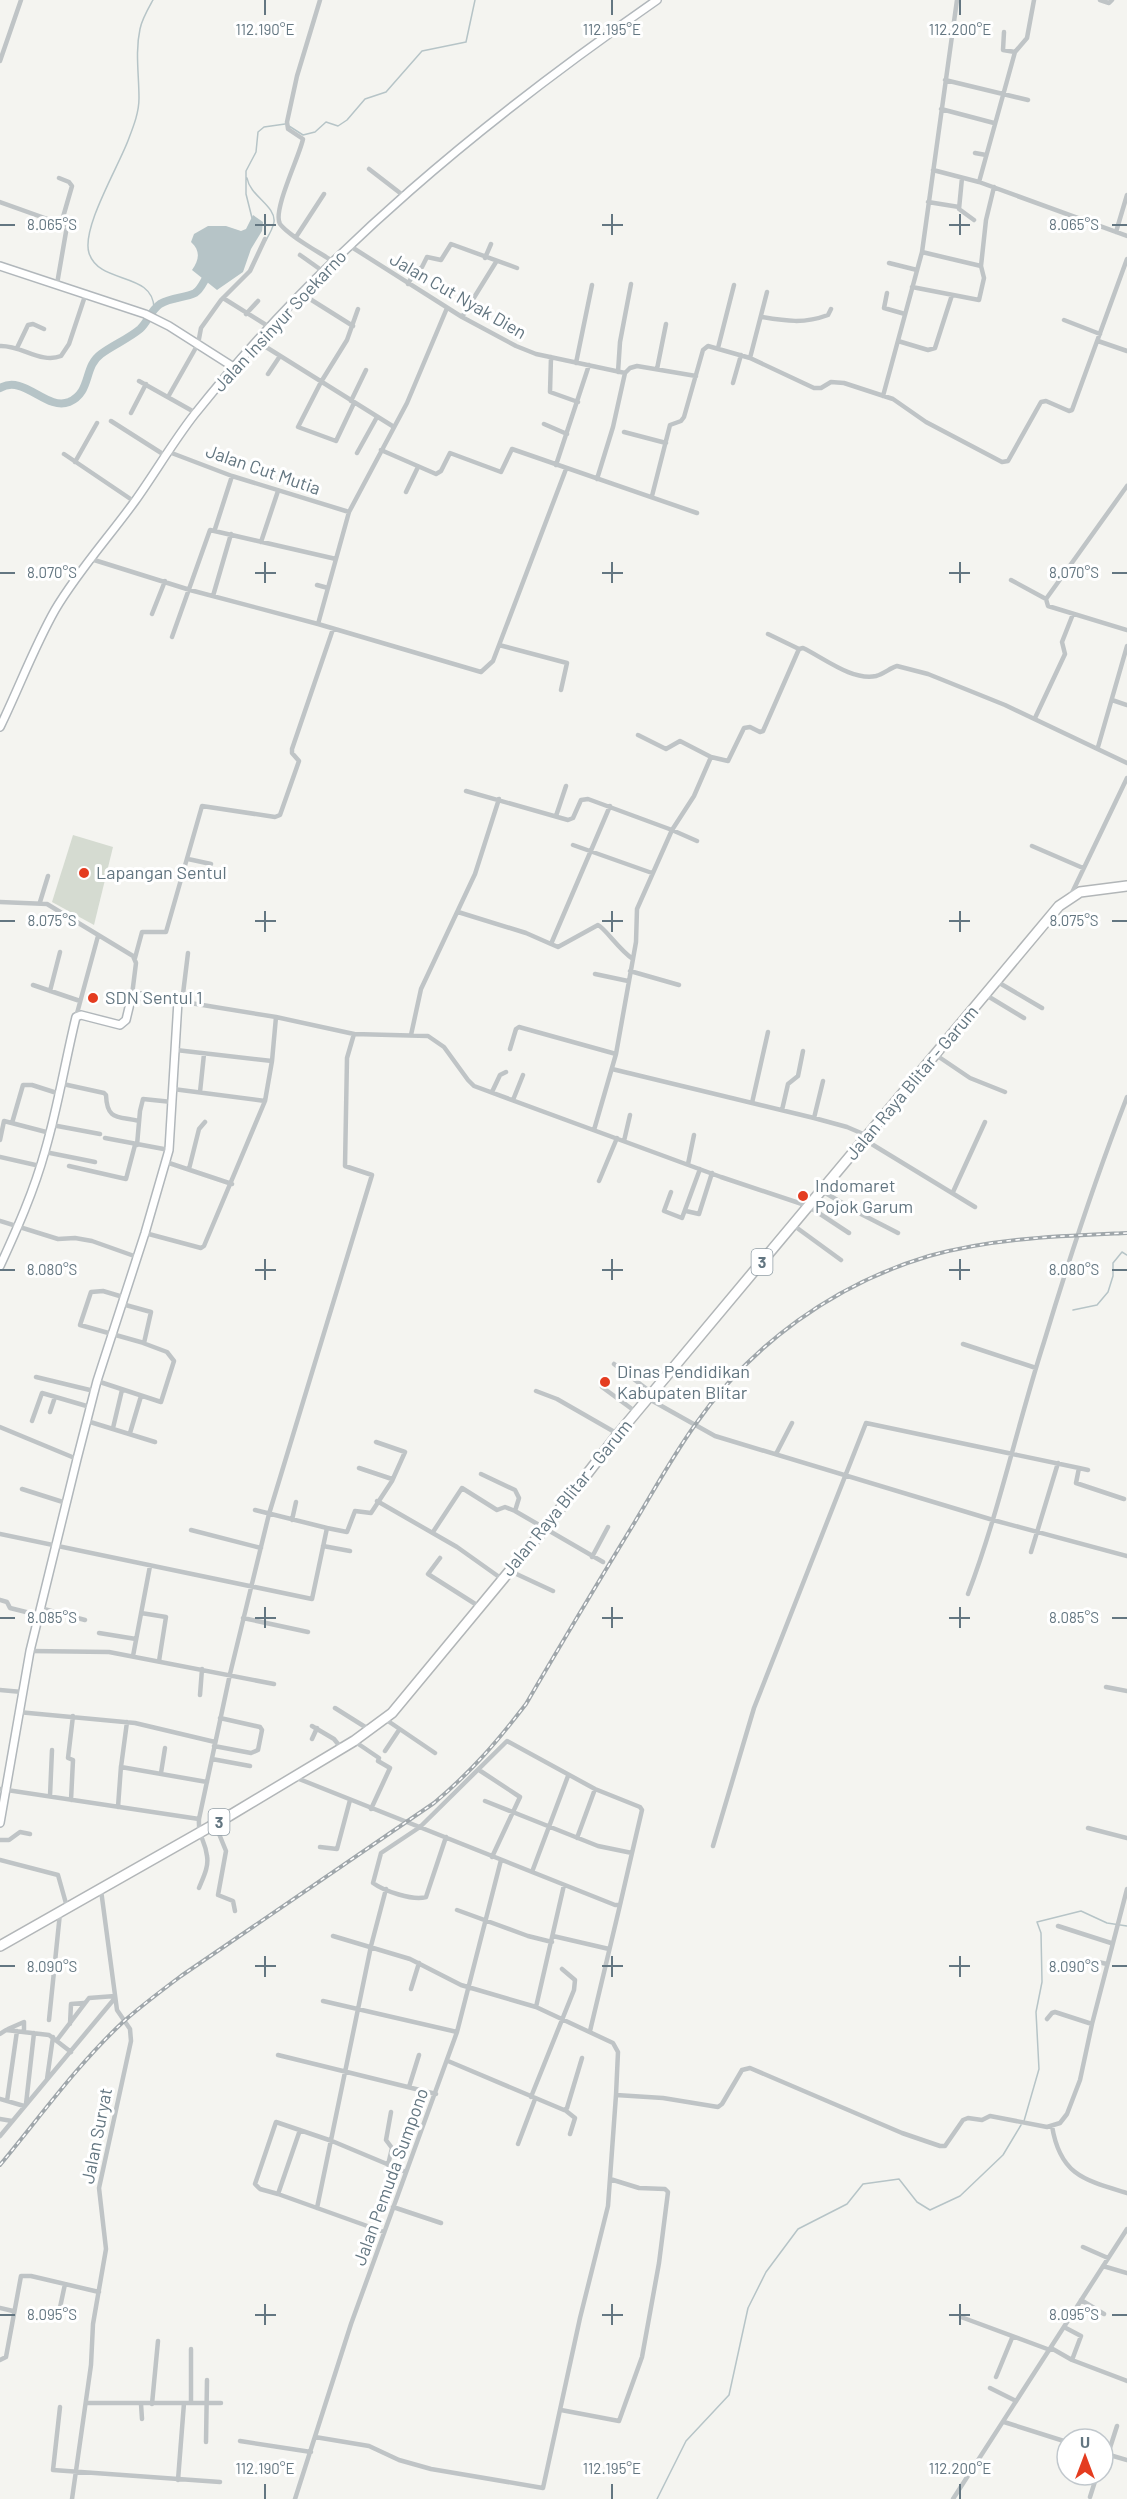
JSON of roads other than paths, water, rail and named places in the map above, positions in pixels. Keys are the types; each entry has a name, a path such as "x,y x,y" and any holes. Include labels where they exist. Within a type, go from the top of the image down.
{"highway":[{"name":"Jalan Raya Blitar - Garum","path":"385,1719 422,1678 546,1527 618,1434 1059,906 1072,895 1080,892 1127,886"},
{"name":"3","path":"0,1946 199,1834 342,1749 385,1719"}],"main road":[{"name":"Jalan Insinyur Soekarno","path":"0,727 53,614 91,559 135,502 196,413 258,342 350,246 404,196 465,144 563,67 657,0"},
{"path":"0,266 148,315 235,368"},
{"path":"0,1266 2,1254 18,1226 45,1152 63,1084 76,1017 81,1015 120,1026 126,1020 132,995 180,1002 169,1150 94,1391 30,1651 4,1790 0,1824"}],"street":[{"path":"0,61 21,0"},
{"path":"320,0 297,76 287,125 301,136 302,142 283,195 278,220 296,237 334,262"},
{"path":"883,396 922,252 957,0"},
{"path":"979,182 1016,52 1027,38 1035,0"},
{"path":"1100,0 1109,3 1112,0"},
{"path":"1004,32 1003,50 1016,52"},
{"path":"945,80 1028,100"},
{"path":"941,109 994,123"},
{"path":"975,153 986,155"},
{"path":"369,169 404,196"},
{"path":"933,170 979,182 1127,236"},
{"path":"58,178 69,182 72,186 61,224"},
{"path":"962,178 959,207 961,212 974,220"},
{"path":"912,287 980,299 984,278 981,266 986,220 993,188"},
{"path":"296,237 324,194"},
{"path":"1116,232 1127,195"},
{"path":"0,202 67,226 59,284"},
{"path":"928,202 959,207"},
{"path":"168,397 199,344 201,328 249,271 265,238"},
{"path":"408,284 416,268 422,267 428,257 442,259 450,244 517,268"},
{"path":"485,258 491,244"},
{"name":"Jalan Cut Nyak Dien","path":"350,246 447,308 516,346 551,357 618,372 625,373 633,366 696,376"},
{"path":"922,252 981,266"},
{"path":"300,255 324,272"},
{"path":"652,496 671,423 681,421 684,417 704,348 708,346 750,357 814,388 821,388 834,382 895,400 926,422 976,450 1002,462 1008,461 1040,404 1046,401 1071,411 1127,259"},
{"path":"462,317 496,262"},
{"path":"889,263 917,270"},
{"path":"618,372 621,356 620,342 631,284"},
{"path":"576,363 592,285"},
{"path":"718,348 734,285"},
{"path":"750,357 767,292"},
{"path":"0,346 17,348 50,358 61,356 69,344 86,293"},
{"path":"887,293 884,308 905,314"},
{"path":"302,294 353,326"},
{"path":"898,341 928,350 935,348 952,295"},
{"path":"224,298 271,328"},
{"path":"246,314 258,301"},
{"path":"318,624 349,512 394,427 447,308"},
{"path":"358,309 347,340 321,382 298,427 336,441 366,370"},
{"path":"762,317 807,322 828,315 831,309"},
{"path":"1064,320 1100,334"},
{"path":"17,348 28,325 33,324 44,329"},
{"path":"657,369 666,324"},
{"path":"1098,341 1127,351"},
{"path":"258,342 394,427"},
{"path":"733,383 741,355"},
{"path":"268,374 280,356"},
{"path":"551,357 549,391 578,402"},
{"path":"556,465 589,365"},
{"path":"597,479 613,427 625,373"},
{"path":"139,381 196,413"},
{"path":"131,413 146,384"},
{"path":"357,453 377,417"},
{"name":"Jalan Cut Mutia","path":"111,421 168,454 349,512"},
{"path":"75,462 97,423"},
{"path":"544,424 567,434"},
{"path":"624,432 666,443"},
{"path":"381,450 438,474 448,454 451,453 499,472 503,469 512,449 697,513"},
{"path":"64,454 135,502"},
{"path":"406,492 418,467"},
{"path":"91,559 190,590 318,624 479,672 490,666 499,645 566,469"},
{"path":"215,529 232,476"},
{"path":"1046,599 1127,486"},
{"path":"261,542 278,490"},
{"path":"172,637 190,590 207,532 215,529 336,559"},
{"path":"213,596 222,558 231,534"},
{"path":"1011,580 1046,599 1048,606 1126,630 1127,623"},
{"path":"152,614 165,581"},
{"path":"317,585 328,588"},
{"path":"1035,718 1065,654 1062,642 1073,614"},
{"path":"132,995 135,958 142,932 166,932 204,805 275,817 280,815 298,761 292,749 333,629"},
{"path":"768,634 854,674 875,676 895,666 902,666 1003,704 1098,747 1127,763"},
{"path":"499,645 567,663 561,690"},
{"path":"1098,747 1127,646"},
{"path":"638,735 666,749 680,741 711,757 728,761 745,727 762,732 799,649"},
{"path":"1112,700 1127,705"},
{"path":"594,1130 616,1054 637,938 637,909 672,830 694,796 711,757"},
{"path":"1068,900 1127,778"},
{"path":"555,816 566,786"},
{"path":"466,791 572,819 581,800 586,799 610,806 697,841"},
{"path":"411,1035 421,989 481,859 499,799"},
{"path":"552,944 610,806"},
{"path":"573,845 652,873"},
{"path":"1032,846 1083,868"},
{"path":"188,859 211,864"},
{"path":"40,902 48,876"},
{"path":"0,902 40,902 54,907 135,958"},
{"path":"458,912 526,933 558,947 598,926 604,928 614,943 633,959"},
{"path":"76,1017 98,936"},
{"path":"50,991 60,952"},
{"path":"188,953 180,1002 276,1017 354,1034 428,1036 450,1052 470,1083 723,1178 808,1206 849,1233"},
{"path":"630,971 679,985"},
{"path":"595,974 628,981"},
{"path":"996,981 1042,1008"},
{"path":"33,985 80,1001"},
{"path":"986,995 1023,1018"},
{"path":"145,1233 202,1248 232,1184 266,1101 276,1017"},
{"path":"510,1048 516,1029 519,1028 616,1054"},
{"path":"752,1103 768,1032"},
{"path":"199,1888 208,1862 199,1834 199,1819 243,1618 269,1514 372,1175 345,1166 347,1058 354,1034"},
{"path":"176,1050 272,1061"},
{"path":"782,1110 788,1084 798,1076 803,1051"},
{"path":"200,1092 204,1054"},
{"path":"936,1055 970,1078 1005,1092"},
{"path":"612,1069 847,1127 975,1207"},
{"path":"492,1092 500,1075 506,1072"},
{"path":"513,1100 523,1075"},
{"path":"814,1118 823,1081"},
{"path":"63,1084 104,1093 106,1109 110,1113 139,1121"},
{"path":"12,1123 23,1085 32,1085 60,1094"},
{"path":"173,1089 266,1101"},
{"path":"968,1594 993,1520 1036,1368 1077,1236 1127,1097"},
{"path":"69,1166 126,1179 136,1145 143,1099 172,1102"},
{"path":"624,1141 630,1115"},
{"path":"0,1140 3,1122 50,1133"},
{"path":"189,1169 199,1129 205,1122"},
{"path":"953,1192 985,1122"},
{"path":"52,1125 136,1145 169,1150"},
{"path":"688,1164 694,1135"},
{"path":"599,1181 616,1138"},
{"path":"45,1152 95,1162"},
{"path":"0,1157 40,1166"},
{"path":"166,1162 232,1184"},
{"path":"671,1191 664,1212 680,1219 686,1211 700,1169"},
{"path":"686,1211 698,1215 712,1173"},
{"path":"698,1176 709,1180"},
{"path":"694,1190 704,1195"},
{"path":"822,1191 898,1233"},
{"path":"861,1214 867,1205"},
{"path":"0,1221 58,1239 92,1240 137,1257"},
{"path":"792,1226 841,1260"},
{"path":"97,1381 162,1401 174,1363 173,1358 167,1352 80,1326 91,1292 99,1291 151,1312 143,1343"},
{"path":"963,1344 1036,1368"},
{"path":"614,1364 651,1397 715,1436 993,1520 1127,1556"},
{"path":"36,1377 94,1391"},
{"path":"602,1387 637,1412"},
{"path":"114,1428 122,1390"},
{"path":"536,1391 557,1399 618,1434"},
{"path":"32,1422 42,1393 90,1407"},
{"path":"130,1433 141,1396"},
{"path":"50,1412 54,1397"},
{"path":"87,1421 155,1442"},
{"path":"776,1454 792,1423"},
{"path":"713,1846 754,1708 867,1423 1088,1470"},
{"path":"1,1427 77,1459"},
{"path":"255,1510 347,1532 356,1511 371,1513 405,1452 376,1442"},
{"path":"1031,1552 1058,1463"},
{"path":"359,1468 392,1479"},
{"path":"1078,1468 1076,1483 1122,1499"},
{"path":"481,1474 515,1490 519,1498 515,1511"},
{"path":"433,1532 462,1488 497,1510 505,1507 546,1527 603,1562"},
{"path":"22,1489 66,1503"},
{"path":"377,1501 433,1532 502,1579"},
{"path":"292,1520 296,1502"},
{"path":"592,1557 608,1527"},
{"path":"0,1534 312,1599 327,1528"},
{"path":"191,1530 261,1548"},
{"path":"323,1546 350,1551"},
{"path":"440,1558 428,1575 480,1607"},
{"path":"133,1656 150,1566"},
{"path":"510,1571 553,1591"},
{"path":"0,1600 7,1602 10,1608 84,1620"},
{"path":"141,1613 166,1617 159,1661"},
{"path":"243,1618 308,1632"},
{"path":"99,1633 136,1639"},
{"path":"30,1651 88,1651 133,1656 274,1684"},
{"path":"200,1695 202,1669"},
{"path":"1106,1687 1127,1691"},
{"path":"0,1690 22,1692"},
{"path":"335,1708 370,1730"},
{"path":"18,1712 127,1722 251,1753 258,1750 262,1730 260,1727 220,1718"},
{"path":"71,1800 73,1760 68,1758 73,1716"},
{"path":"385,1719 435,1753"},
{"path":"118,1807 127,1722"},
{"path":"312,1739 315,1727 334,1739 342,1749"},
{"path":"385,1751 399,1730"},
{"path":"354,1741 390,1768 371,1809"},
{"path":"446,1838 426,1898 417,1898 386,1889 372,1882 381,1852 420,1827 507,1741 568,1776 641,1808 590,2031"},
{"path":"160,1773 165,1748"},
{"path":"50,1796 52,1750"},
{"path":"212,1759 250,1766"},
{"path":"121,1766 207,1782"},
{"path":"479,1770 519,1796 519,1801 492,1857"},
{"path":"532,1872 568,1776"},
{"path":"294,1777 492,1857 620,1905"},
{"path":"577,1838 595,1789"},
{"path":"4,1790 199,1819"},
{"path":"320,1847 337,1849 350,1800"},
{"path":"485,1800 512,1813 605,1849 632,1853"},
{"path":"215,1824 226,1851 218,1895 233,1901 235,1911"},
{"path":"1088,1828 1127,1838"},
{"path":"0,1840 9,1840 20,1832 30,1834"},
{"path":"0,1860 59,1876 63,1911 49,2020"},
{"name":"Jalan Pemuda Sumpono","path":"295,2499 393,2206 458,2032 488,1920 501,1860"},
{"path":"536,2007 564,1885"},
{"path":"317,2208 371,1946 386,1889"},
{"path":"616,2095 663,2098 716,2106 722,2104 742,2070 747,2067 902,2133 940,2146 947,2144 966,2118 982,2120 990,2116 1041,2127 1060,2123 1067,2114 1076,2091 1114,1932 1127,1889"},
{"name":"Jalan Suryat","path":"72,2499 86,2403 93,2324 106,2249 99,2188 131,2041 130,2029 120,2017 115,1997 101,1890"},
{"path":"457,1910 528,1936 609,1948"},
{"path":"1058,1926 1112,1943"},
{"path":"315,2437 369,2446 399,2460 434,2469 543,2488 580,2318 608,2206 616,2095 616,2045 536,2007 461,1986 418,1964 371,1946 333,1936"},
{"path":"1071,1963 1081,1966 1089,1960 1107,1964"},
{"path":"411,1989 418,1964"},
{"path":"518,2144 561,2018 570,2003 575,1982 562,1969"},
{"path":"46,2080 55,2039 84,2003 92,1997 115,1997"},
{"path":"0,2136 115,1997"},
{"path":"323,2001 458,2032"},
{"path":"69,2024 71,2004 84,2003"},
{"path":"1047,2019 1055,2012 1092,2024"},
{"path":"0,2034 22,2022 25,2023 24,2032"},
{"path":"6,2030 34,2033 55,2039 71,2052"},
{"path":"7,2101 17,2031"},
{"path":"25,2105 34,2033"},
{"path":"278,2055 436,2094"},
{"path":"409,2087 419,2055"},
{"path":"565,2110 582,2058"},
{"path":"448,2061 565,2110 575,2118 570,2134"},
{"path":"0,2099 25,2105"},
{"path":"388,2165 392,2148 386,2140 392,2112"},
{"path":"0,2118 12,2121"},
{"path":"384,2232 257,2188 255,2184 273,2125 277,2122 332,2141 406,2172"},
{"path":"1052,2126 1056,2150 1074,2171 1093,2183 1127,2193"},
{"path":"278,2194 300,2130"},
{"path":"561,2410 617,2421 621,2418 642,2357 659,2263 668,2192 664,2189 639,2188 610,2179"},
{"path":"393,2206 441,2223"},
{"path":"953,2499 1127,2229"},
{"path":"1083,2247 1108,2258"},
{"path":"1102,2266 1127,2273"},
{"path":"0,2360 6,2357 21,2276 31,2276 99,2292"},
{"path":"58,2317 65,2284"},
{"path":"1081,2300 1104,2314"},
{"path":"0,2308 13,2311"},
{"path":"962,2317 1012,2338 1050,2349 1127,2381"},
{"path":"1064,2327 1090,2338"},
{"path":"1072,2360 1081,2336"},
{"path":"996,2377 1012,2338"},
{"path":"152,2404 158,2341"},
{"path":"190,2349 191,2403"},
{"path":"206,2442 207,2380"},
{"path":"990,2388 1016,2401"},
{"path":"86,2403 221,2403"},
{"path":"178,2480 184,2403"},
{"path":"141,2404 142,2419"},
{"path":"60,2407 52,2469 55,2471 220,2482"},
{"path":"1004,2422 1055,2438"},
{"path":"1115,2431 1117,2426"},
{"path":"240,2441 311,2452"},
{"path":"1090,2497 1093,2487"}],"waterway":[{"path":"153,0 140,29 137,55 139,98 136,118 96,212 88,242 89,253 95,263 103,270 145,288 151,296 154,308"},
{"path":"289,126 303,135 315,132 326,122 338,126 347,120 365,99 386,92 422,51 466,42 475,0"},
{"path":"252,218 246,194 246,171 256,152 258,132 264,127 285,124"},
{"path":"247,178 253,190 274,216 273,227 266,240"},
{"path":"0,388 9,385 18,386 52,402 69,402 81,392 95,359 140,329 160,304 195,293 206,278"},
{"path":"1073,1310 1097,1305 1108,1292 1113,1276 1113,1263 1122,1252 1127,1255"},
{"path":"1024,2121 1039,2069 1036,2012 1042,1982 1041,1933 1037,1922 1081,1911 1107,1923 1127,1926"},
{"path":"657,2499 686,2441 729,2395 748,2308 766,2272 798,2229 847,2204 863,2184 899,2179 917,2202 930,2210 960,2196 1003,2155 1021,2125"}],"railway":[{"path":"0,2165 74,2073 130,2016 181,1976 434,1803 483,1756 526,1704 687,1437 717,1396 769,1343 828,1300 894,1268 929,1256 1002,1242 1127,1233"}],"place":[{"name":"Lapangan Sentul","path":"84,873"},
{"name":"SDN Sentul 1","path":"93,998"},
{"name":"Indomaret Pojok Garum","path":"803,1196"},
{"name":"Dinas Pendidikan Kabupaten Blitar","path":"605,1382"}]}
